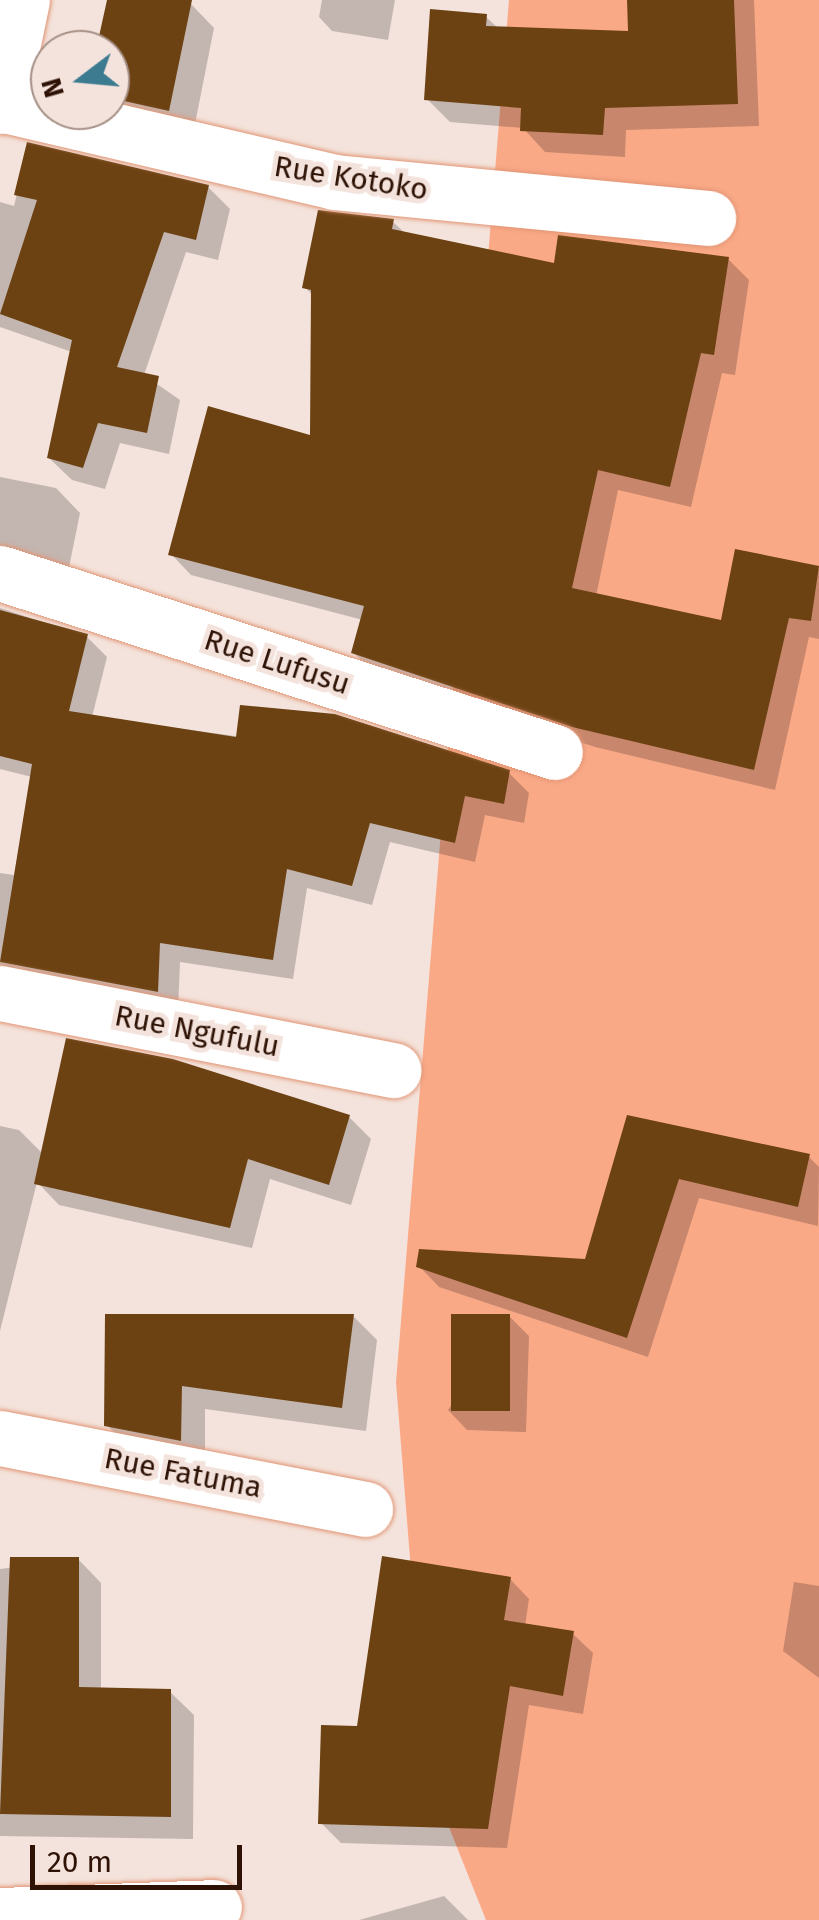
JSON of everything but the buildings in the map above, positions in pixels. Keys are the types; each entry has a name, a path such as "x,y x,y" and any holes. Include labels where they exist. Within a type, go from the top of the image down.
{"street":[{"path":"0,104 22,0"},
{"name":"Rue Kotoko","path":"0,104 334,182 708,218"},
{"name":"Rue Lufusu","path":"0,573 555,752"},
{"name":"Rue Ngufulu","path":"0,993 394,1070"},
{"name":"Rue Fatuma","path":"0,1438 365,1509"},
{"path":"0,1915 214,1907"}],"shaded area":[{"path":"509,0 819,0 819,1920 486,1920 427,1772 396,1382"}]}
